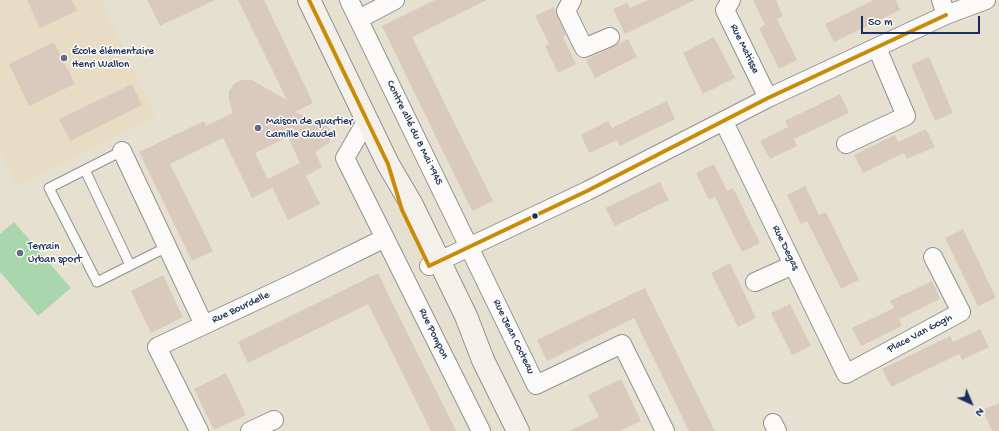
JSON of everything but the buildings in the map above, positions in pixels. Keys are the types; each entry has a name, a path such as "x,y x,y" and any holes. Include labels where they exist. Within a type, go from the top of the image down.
{"main road":[{"path":"309,0 388,164 402,210 466,316 483,360 518,431"}],"street":[{"name":"Contre allé du 8 Mai 1945","path":"349,0 469,247"},
{"path":"359,19 394,0"},
{"path":"572,0 566,10 584,48 610,37"},
{"name":"Rue Matisse","path":"731,0 725,10 768,98"},
{"path":"434,264 724,122 768,98 876,48 944,8 986,0"},
{"path":"846,144 906,116 876,48"},
{"name":"Rue Pompon","path":"367,120 344,158 481,431"},
{"name":"Rue Degas","path":"724,122 846,374"},
{"name":"Rue Bourdelle","path":"122,152 204,325 385,238"},
{"name":"Rue Jean Cocteau","path":"469,247 536,385 622,344 665,431"},
{"name":"Place Van Gogh","path":"846,374 961,312 934,257"},
{"path":"755,282 793,264"},
{"path":"199,431 157,347 204,325"},
{"path":"250,431 276,426"}],"lane":[{"path":"122,152 50,188 97,282 167,247"},
{"path":"85,170 130,265"}],"shaded area":[{"name":"École élémentaire Henri Wallon","path":"0,0 101,0 156,116 17,186 0,153"}],"green space":[{"name":"Terrain Urban sport","path":"14,222 71,288 38,316 0,272 0,234"}],"transit line":[{"path":"309,0 388,164 402,210 429,266 587,191 768,98 946,15"}],"place":[{"name":"École élémentaire Henri Wallon","path":"64,58"},
{"name":"Maison de quartier Camille Claudel","path":"258,128"},
{"name":"Terrain Urban sport","path":"20,253"}]}
